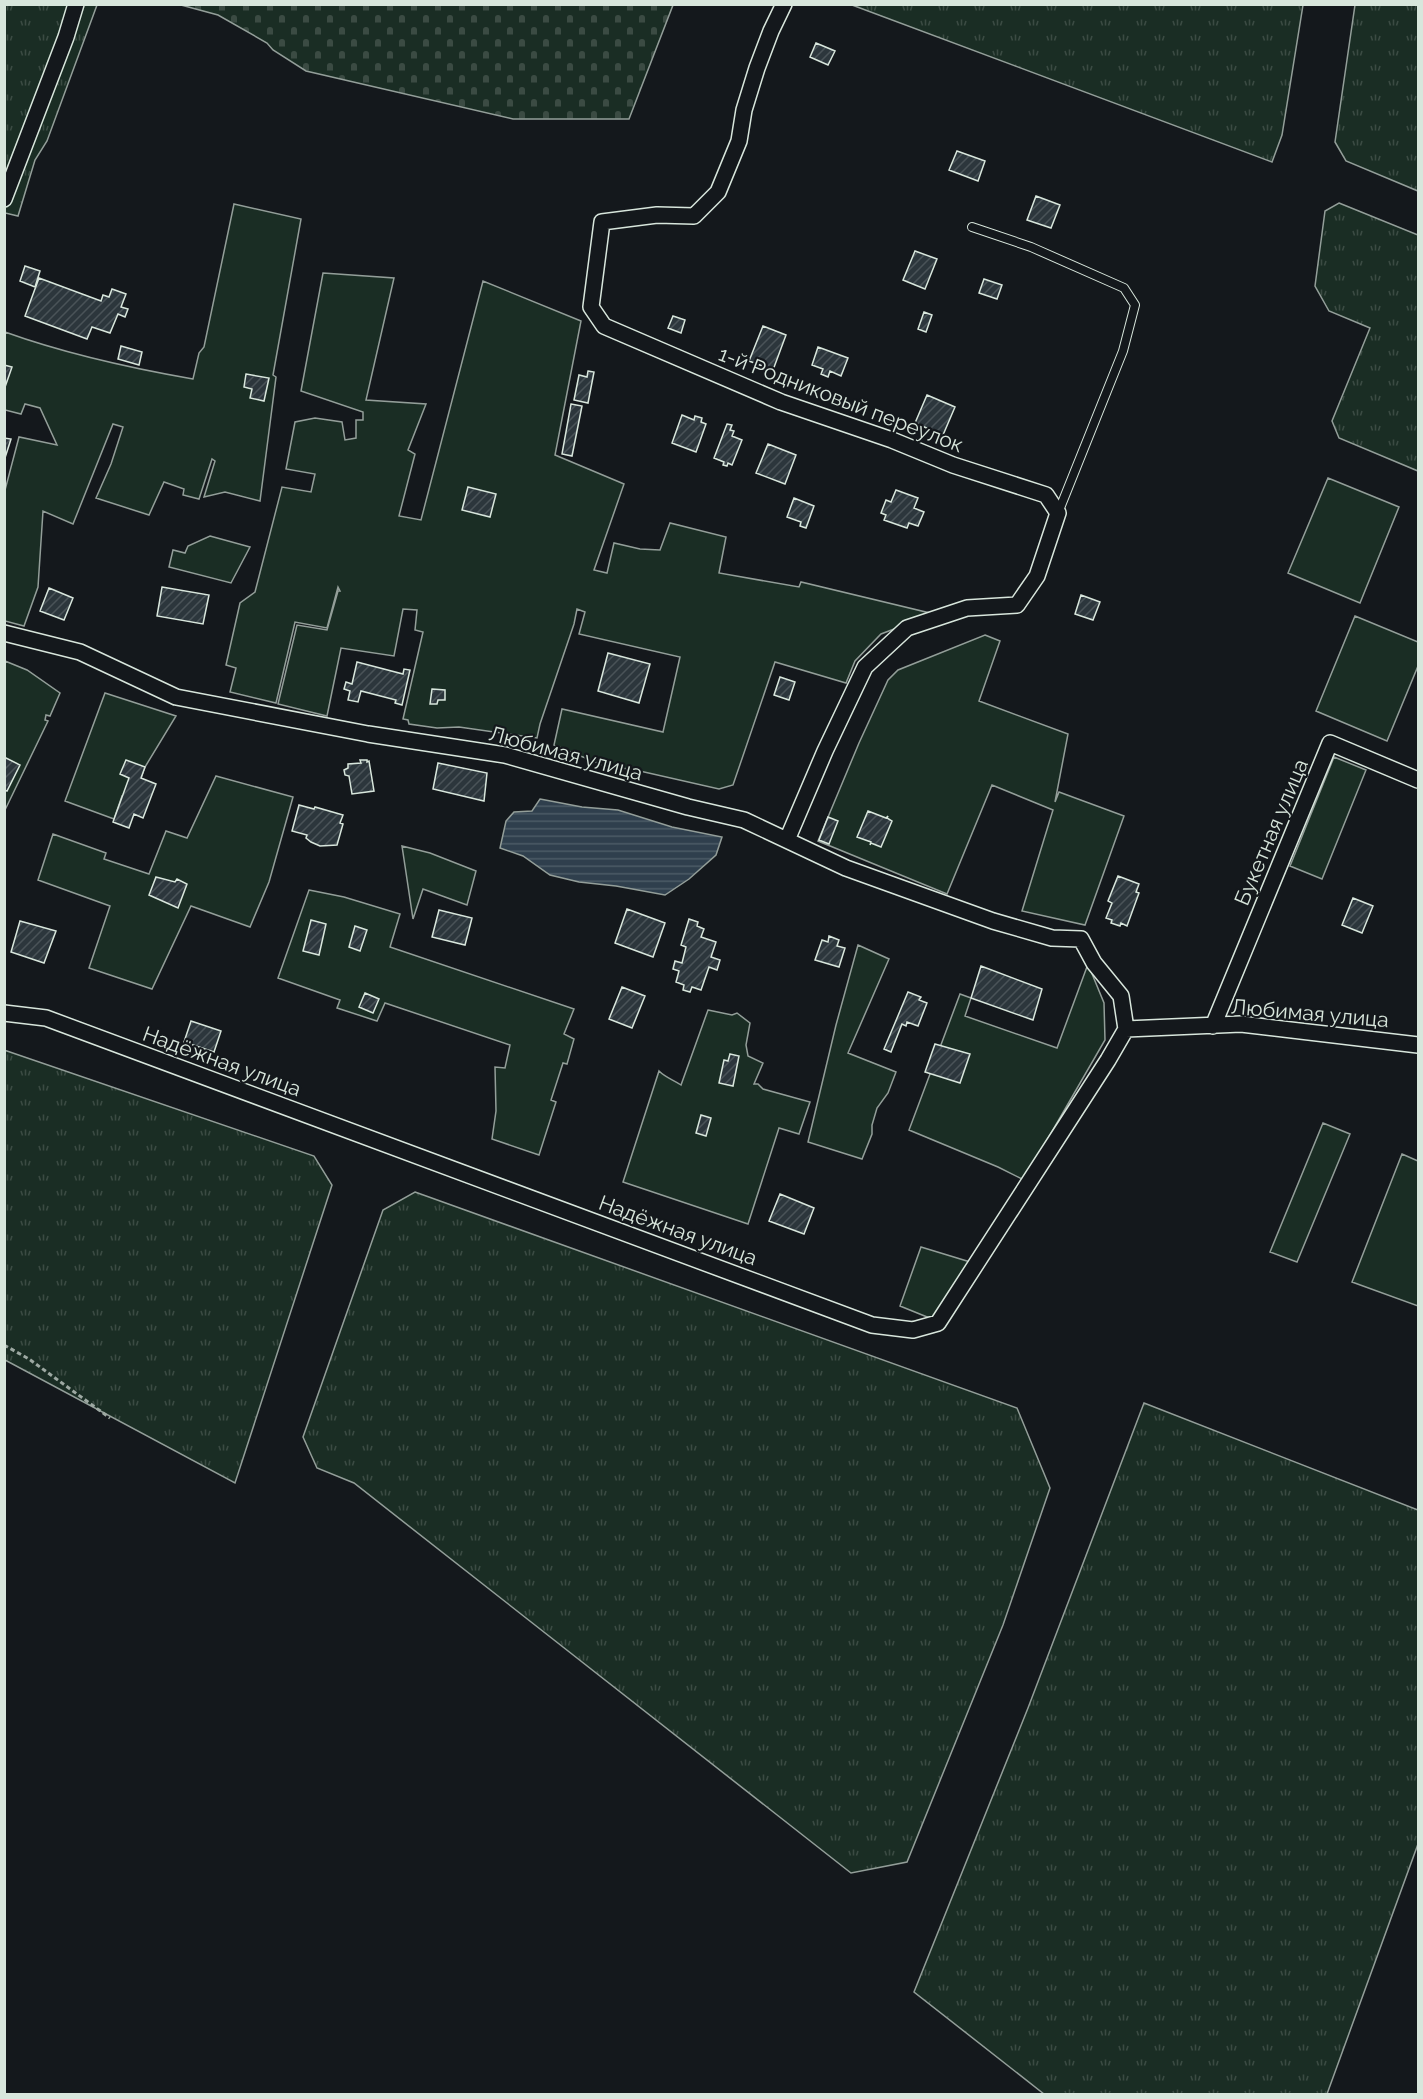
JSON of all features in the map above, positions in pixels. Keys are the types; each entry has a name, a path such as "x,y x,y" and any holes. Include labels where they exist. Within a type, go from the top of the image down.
{"street":[{"path":"4,200 66,37 76,4"},
{"name":"1-й Родниковый переулок","path":"784,4 757,68 744,110 739,141 718,192 694,216 657,215 602,222 591,307 604,326 781,402 892,440 954,465 1046,495 1058,513"},
{"path":"787,840 825,751 865,667 907,628 967,608 1017,604 1037,576 1058,513"},
{"name":"Любимая улица","path":"4,633 80,652 176,697 368,734 505,755 688,807 744,820 846,868 993,921 1052,938 1081,939 1094,963 1121,996 1126,1029 1241,1024 1419,1045"},
{"name":"Букетная улица","path":"1213,1026 1330,743 1419,780"},
{"name":"Надёжная улица","path":"4,1013 46,1018 872,1325 913,1330 938,1323 1126,1029"}],"lane":[{"path":"972,227 1031,247 1124,288 1135,305 1123,351 1058,513"}],"path":[{"path":"4,1345 29,1359 110,1418"}],"green space":[{"path":"673,4 629,119 513,119 306,71 273,50 267,43 218,15 181,5"},
{"path":"5,5 97,5 47,141 35,160 18,216 5,213"},
{"path":"852,5 1303,5 1282,135 1272,162"},
{"path":"1355,5 1418,5 1418,191 1346,161 1335,142"},
{"path":"1339,203 1418,235 1418,471 1339,438 1332,421 1370,328 1329,311 1315,286 1325,211"},
{"path":"234,204 301,219 273,375 276,377 260,501 225,492 204,497 215,461 212,459 199,499 183,495 184,489 164,482 149,515 96,498 111,464 123,427 113,424 73,524 43,511 38,587 24,626 5,621 5,490 19,437 57,445 40,408 25,404 21,414 5,410 5,332 98,360 193,379 199,353 204,347"},
{"path":"323,273 394,278 366,400 426,404 408,450 415,454 399,516 421,520 483,281 581,321 555,455 624,484 594,570 607,573 614,543 640,549 660,550 670,523 726,537 719,573 799,587 801,582 934,614 881,634 855,661 846,683 775,662 733,785 719,789 631,769 607,767 554,745 562,709 663,732 680,657 579,634 585,612 577,609 537,738 459,727 437,728 409,724 408,720 403,719 423,632 415,630 417,610 403,609 394,656 341,648 327,716 278,704 297,625 327,630 338,591 340,591 338,587 327,628 295,622 276,703 230,692 236,668 226,665 240,603 255,592 282,487 311,492 315,474 286,469 295,422 315,418 342,422 345,440 356,438 356,420 363,420 363,412 301,391"},
{"path":"1328,478 1399,507 1360,603 1288,573"},
{"path":"210,536 250,547 231,583 169,567 173,550 185,553 188,546"},
{"path":"1355,616 1418,642 1418,666 1387,741 1316,711"},
{"path":"985,635 1000,641 979,701 1068,734 1055,802 1059,792 1124,816 1085,925 1022,911 1053,810 992,785 947,894 818,841 888,680 898,670"},
{"path":"5,661 27,670 60,693 50,716 46,715 45,720 48,721 5,810"},
{"path":"105,693 176,716 145,767 133,800 122,796 114,819 65,801"},
{"path":"1334,757 1366,770 1322,879 1290,866"},
{"path":"216,776 293,797 269,882 250,927 191,906 152,989 89,968 110,906 38,880 53,834 106,853 104,859 149,874 166,831 187,838"},
{"path":"402,846 430,853 476,871 467,905 423,889 413,919"},
{"path":"309,890 344,897 400,914 390,947 574,1009 564,1034 574,1039 567,1064 563,1063 551,1100 556,1102 539,1155 492,1139 496,1111 495,1067 505,1068 510,1045 385,1003 377,1021 337,1008 340,1000 278,978"},
{"path":"858,945 889,959 848,1053 896,1072 888,1093 877,1108 872,1134 862,1159 808,1142"},
{"path":"1088,964 1104,1003 1105,1040 1024,1180 909,1130 960,994 971,998 965,1016 1057,1048"},
{"path":"708,1010 732,1015 737,1013 750,1023 746,1045 748,1056 763,1063 754,1084 758,1084 763,1089 810,1102 799,1134 779,1128 748,1224 623,1182 659,1071 681,1085"},
{"path":"4,1050 314,1156 332,1185 235,1483 5,1360"},
{"path":"1323,1123 1350,1134 1297,1262 1270,1252"},
{"path":"1402,1154 1418,1161 1418,1306 1352,1282"},
{"path":"415,1192 1017,1408 1050,1488 1003,1625 907,1862 851,1873 354,1483 317,1468 303,1437 383,1210"},
{"path":"921,1247 980,1265 942,1323 900,1306"},
{"path":"1144,1403 1418,1510 1418,1844 1327,2094 1044,2094 914,1992 1028,1708"}],"water":[{"path":"540,799 582,807 618,810 672,827 722,837 716,855 689,879 665,895 579,882 550,875 523,856 500,848 506,821 514,812 532,811"}],"building":[{"path":"816,43 835,51 828,65 810,57"},
{"path":"957,151 985,161 978,181 949,170"},
{"path":"1036,196 1060,205 1051,228 1027,220"},
{"path":"915,251 937,259 925,289 903,280"},
{"path":"25,266 40,271 35,287 20,281"},
{"path":"39,278 101,301 103,295 109,297 112,289 126,294 121,307 128,309 125,317 118,314 110,333 92,327 87,339 25,316"},
{"path":"984,279 1002,285 997,299 979,293"},
{"path":"924,312 932,315 926,332 918,329"},
{"path":"673,316 685,320 681,333 668,328"},
{"path":"763,326 786,335 773,370 749,361"},
{"path":"121,346 142,352 139,365 118,359"},
{"path":"818,347 848,358 841,376 830,371 828,377 821,374 823,369 812,365"},
{"path":"4,365 12,367 4,390"},
{"path":"588,371 594,372 588,403 574,400 579,375 587,377"},
{"path":"246,374 269,378 264,401 250,398 252,389 244,387"},
{"path":"927,395 955,407 943,435 915,423"},
{"path":"571,404 582,406 572,456 562,454"},
{"path":"682,415 694,420 695,416 702,418 701,422 706,424 696,452 672,443"},
{"path":"727,424 732,425 730,430 734,431 732,436 742,440 732,465 728,463 727,466 723,465 724,462 714,458"},
{"path":"4,438 11,439 4,461"},
{"path":"768,444 796,455 785,484 756,473"},
{"path":"468,487 496,494 490,517 462,510"},
{"path":"896,490 918,498 914,508 924,512 918,526 909,523 907,528 884,520 886,515 881,513 886,500 891,502"},
{"path":"794,498 814,506 806,528 800,526 801,522 787,517"},
{"path":"162,587 209,595 203,624 157,616"},
{"path":"49,588 73,598 64,620 40,611"},
{"path":"1081,595 1100,602 1093,620 1075,614"},
{"path":"608,653 650,664 639,703 598,691"},
{"path":"357,662 403,674 404,669 410,670 402,705 395,703 396,700 361,691 358,702 348,700 350,691 344,689 346,682 352,684"},
{"path":"780,677 795,682 789,700 774,695"},
{"path":"432,689 445,690 445,700 438,700 437,704 430,704"},
{"path":"4,757 20,765 7,791 4,790"},
{"path":"126,760 145,767 141,778 156,784 143,818 134,814 129,828 113,822 129,778 120,774"},
{"path":"360,760 369,761 374,791 352,794 349,776 345,775 344,770 348,768 348,764 361,763"},
{"path":"438,763 487,773 484,801 433,789"},
{"path":"299,805 343,815 337,845 320,846 306,838 307,835 292,831"},
{"path":"868,811 886,818 888,816 887,818 892,821 881,847 871,843 870,845 871,842 857,837"},
{"path":"828,817 838,821 829,844 819,840"},
{"path":"1118,876 1139,884 1136,892 1139,893 1127,926 1121,923 1120,926 1111,923 1112,920 1106,918 1112,903 1108,901"},
{"path":"156,877 175,882 177,879 187,884 178,908 149,895"},
{"path":"1353,898 1373,906 1362,933 1342,925"},
{"path":"627,909 665,923 653,957 615,943"},
{"path":"439,910 472,918 465,945 432,937"},
{"path":"689,919 698,922 697,926 704,929 701,937 716,942 711,957 720,960 717,970 709,967 701,990 692,987 690,992 683,990 684,985 676,982 679,971 673,969 675,961 682,963 686,947 681,945"},
{"path":"311,920 326,924 319,955 303,951"},
{"path":"20,921 56,931 44,963 11,952"},
{"path":"355,926 367,930 360,951 349,947"},
{"path":"829,936 839,940 837,946 845,948 839,967 815,960 822,940 828,942"},
{"path":"981,966 1042,989 1033,1020 971,998"},
{"path":"622,987 645,996 632,1028 609,1019"},
{"path":"908,992 921,997 919,1000 927,1003 918,1026 907,1022 906,1026 902,1024 891,1052 884,1049"},
{"path":"365,993 379,999 373,1013 359,1007"},
{"path":"191,1021 221,1031 214,1052 184,1042"},
{"path":"935,1044 970,1054 960,1083 925,1072"},
{"path":"730,1054 739,1056 733,1086 719,1083 724,1060 728,1061"},
{"path":"701,1115 711,1118 706,1136 696,1133"},
{"path":"780,1194 814,1208 804,1234 769,1221"}]}
